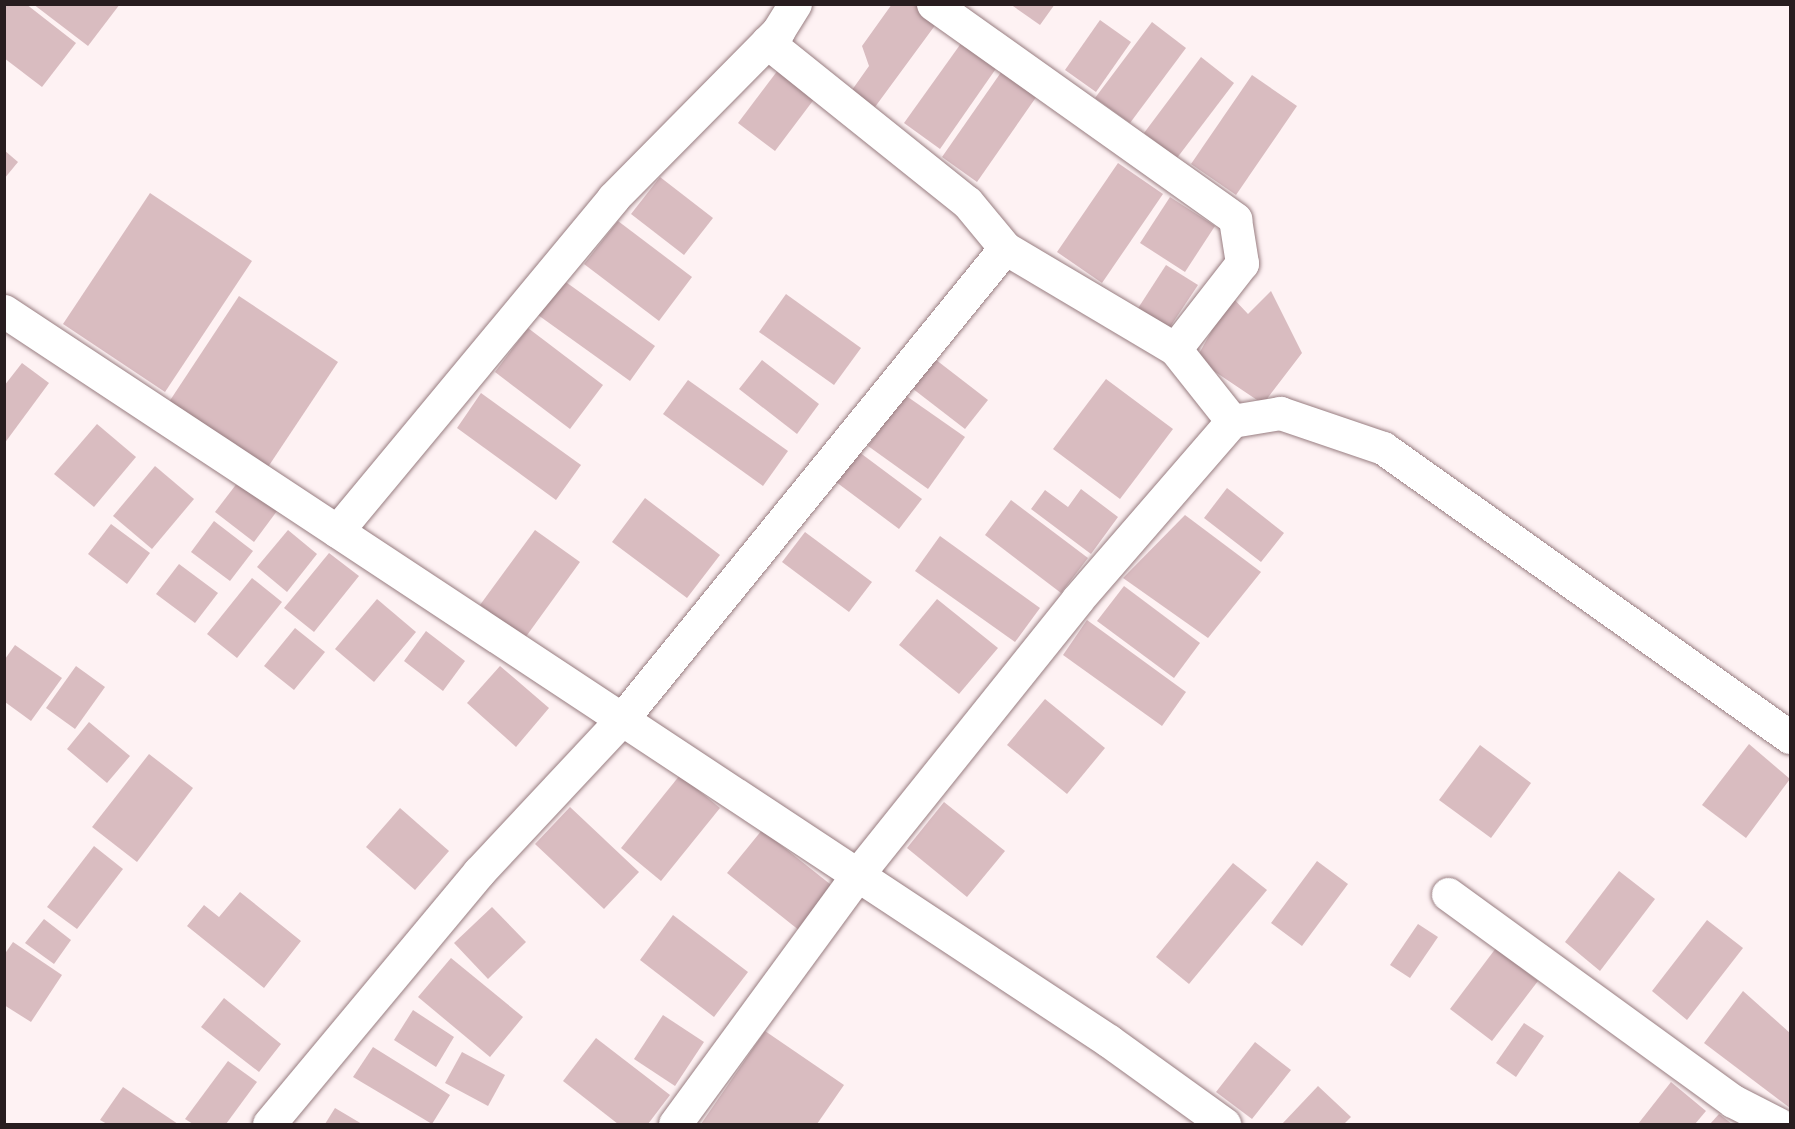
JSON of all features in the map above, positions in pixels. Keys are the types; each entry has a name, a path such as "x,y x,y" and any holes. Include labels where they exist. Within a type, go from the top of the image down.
{"street":[{"path":"337,531 613,198 767,42 795,4"},
{"path":"933,4 1236,219 1242,263 1175,349"},
{"path":"767,42 967,202 1005,248 1175,349 1232,422"},
{"path":"269,1125 479,872 622,719 1005,248"},
{"path":"4,311 1109,1041 1224,1125"},
{"path":"675,1125 857,875 1077,600 1232,422 1280,413 1383,448 1791,737"},
{"path":"1448,894 1734,1101 1778,1125"}],"building":[{"path":"4,4 26,4 76,43 42,87 4,58"},
{"path":"33,4 120,4 88,46"},
{"path":"892,4 919,4 939,20 875,107 852,90 869,66 862,46"},
{"path":"1010,4 1055,4 1040,25"},
{"path":"1100,20 1131,42 1096,92 1065,70"},
{"path":"1152,22 1186,48 1130,123 1095,98"},
{"path":"967,35 1002,60 940,149 904,123"},
{"path":"1201,57 1234,83 1177,158 1144,133"},
{"path":"1004,68 1039,93 977,182 942,157"},
{"path":"778,70 815,98 775,151 738,123"},
{"path":"1252,75 1297,106 1236,195 1191,164"},
{"path":"4,150 18,162 4,179"},
{"path":"1118,163 1163,194 1102,283 1057,252"},
{"path":"660,177 713,218 684,255 631,214"},
{"path":"150,193 252,261 165,392 63,324"},
{"path":"1170,197 1215,226 1185,272 1140,243"},
{"path":"618,221 692,277 659,321 584,264"},
{"path":"1166,265 1198,285 1164,336 1133,316"},
{"path":"556,275 655,346 630,381 531,310"},
{"path":"1271,291 1302,353 1263,404 1196,359 1231,296 1248,314"},
{"path":"786,294 861,348 834,385 759,332"},
{"path":"239,296 338,362 266,470 167,405"},
{"path":"528,328 603,385 570,429 495,372"},
{"path":"931,356 988,400 965,429 908,385"},
{"path":"762,360 819,404 797,434 739,389"},
{"path":"22,363 49,383 4,444 4,386"},
{"path":"1106,379 1173,429 1120,499 1053,449"},
{"path":"688,380 788,451 763,486 663,414"},
{"path":"481,393 581,465 556,500 457,428"},
{"path":"905,395 965,437 928,489 868,446"},
{"path":"97,424 136,457 94,507 54,474"},
{"path":"855,449 922,499 899,529 832,479"},
{"path":"155,466 194,499 152,549 113,516"},
{"path":"238,482 277,511 254,542 215,512"},
{"path":"1227,488 1284,533 1261,562 1204,518"},
{"path":"1081,489 1118,517 1091,554 1031,509 1045,490 1068,507"},
{"path":"645,498 720,555 687,598 612,542"},
{"path":"1011,500 1088,558 1061,593 985,535"},
{"path":"1185,515 1261,572 1208,638 1123,578"},
{"path":"214,521 253,551 230,581 191,552"},
{"path":"111,524 150,553 127,584 88,554"},
{"path":"288,530 317,554 287,592 257,567"},
{"path":"535,530 580,562 525,638 480,605"},
{"path":"805,532 872,582 849,612 782,562"},
{"path":"940,536 1040,608 1015,642 915,571"},
{"path":"329,553 359,576 314,632 284,608"},
{"path":"179,564 218,593 195,623 156,594"},
{"path":"252,578 282,602 237,658 207,634"},
{"path":"1124,586 1200,643 1174,678 1097,621"},
{"path":"377,599 416,632 374,682 335,649"},
{"path":"937,599 998,648 959,694 899,645"},
{"path":"1087,620 1186,692 1162,726 1063,655"},
{"path":"295,628 325,652 294,690 264,666"},
{"path":"426,631 465,661 443,691 404,661"},
{"path":"15,645 62,678 31,721 5,702 5,659"},
{"path":"76,666 105,687 75,729 46,708"},
{"path":"500,666 549,708 516,747 467,703"},
{"path":"1045,699 1105,748 1067,794 1007,745"},
{"path":"89,722 130,756 107,783 67,749"},
{"path":"1749,744 1790,779 1746,838 1702,805"},
{"path":"1480,745 1531,783 1491,838 1439,800"},
{"path":"149,754 193,788 137,862 92,827"},
{"path":"680,775 720,808 661,881 621,848"},
{"path":"944,802 1005,851 967,897 907,848"},
{"path":"570,807 639,872 604,909 535,844"},
{"path":"400,808 449,851 415,890 366,847"},
{"path":"762,830 835,888 800,931 727,873"},
{"path":"94,846 123,869 77,929 47,907"},
{"path":"1317,861 1348,884 1302,946 1271,923"},
{"path":"1233,863 1267,890 1189,984 1156,957"},
{"path":"1619,871 1655,899 1600,971 1565,942"},
{"path":"240,892 301,941 264,988 187,926 204,905 219,917"},
{"path":"492,907 526,942 488,979 454,943"},
{"path":"673,915 748,972 714,1017 640,960"},
{"path":"44,919 71,940 54,964 25,943"},
{"path":"1707,920 1743,948 1687,1020 1652,991"},
{"path":"1418,924 1438,937 1410,978 1390,965"},
{"path":"13,942 62,975 31,1022 4,1005 4,955"},
{"path":"1496,948 1538,981 1492,1041 1450,1009"},
{"path":"451,958 523,1017 490,1057 418,997"},
{"path":"1743,991 1790,1033 1790,1108 1704,1043"},
{"path":"224,998 281,1044 259,1072 201,1027"},
{"path":"413,1010 454,1037 436,1067 394,1040"},
{"path":"663,1015 704,1042 675,1086 634,1059"},
{"path":"1524,1023 1544,1036 1516,1077 1496,1063"},
{"path":"765,1031 844,1085 817,1124 701,1124"},
{"path":"596,1038 670,1095 648,1124 618,1124 563,1081"},
{"path":"1255,1042 1291,1070 1252,1119 1216,1092"},
{"path":"373,1047 450,1095 432,1124 353,1077"},
{"path":"462,1052 505,1075 488,1106 445,1083"},
{"path":"228,1061 257,1082 226,1124 193,1124 185,1119"},
{"path":"1671,1082 1706,1111 1695,1124 1638,1124"},
{"path":"1318,1086 1351,1117 1344,1124 1282,1124"},
{"path":"123,1087 178,1124 107,1124 100,1120"},
{"path":"335,1108 362,1124 325,1124"},
{"path":"1719,1114 1732,1124 1710,1124"}]}
